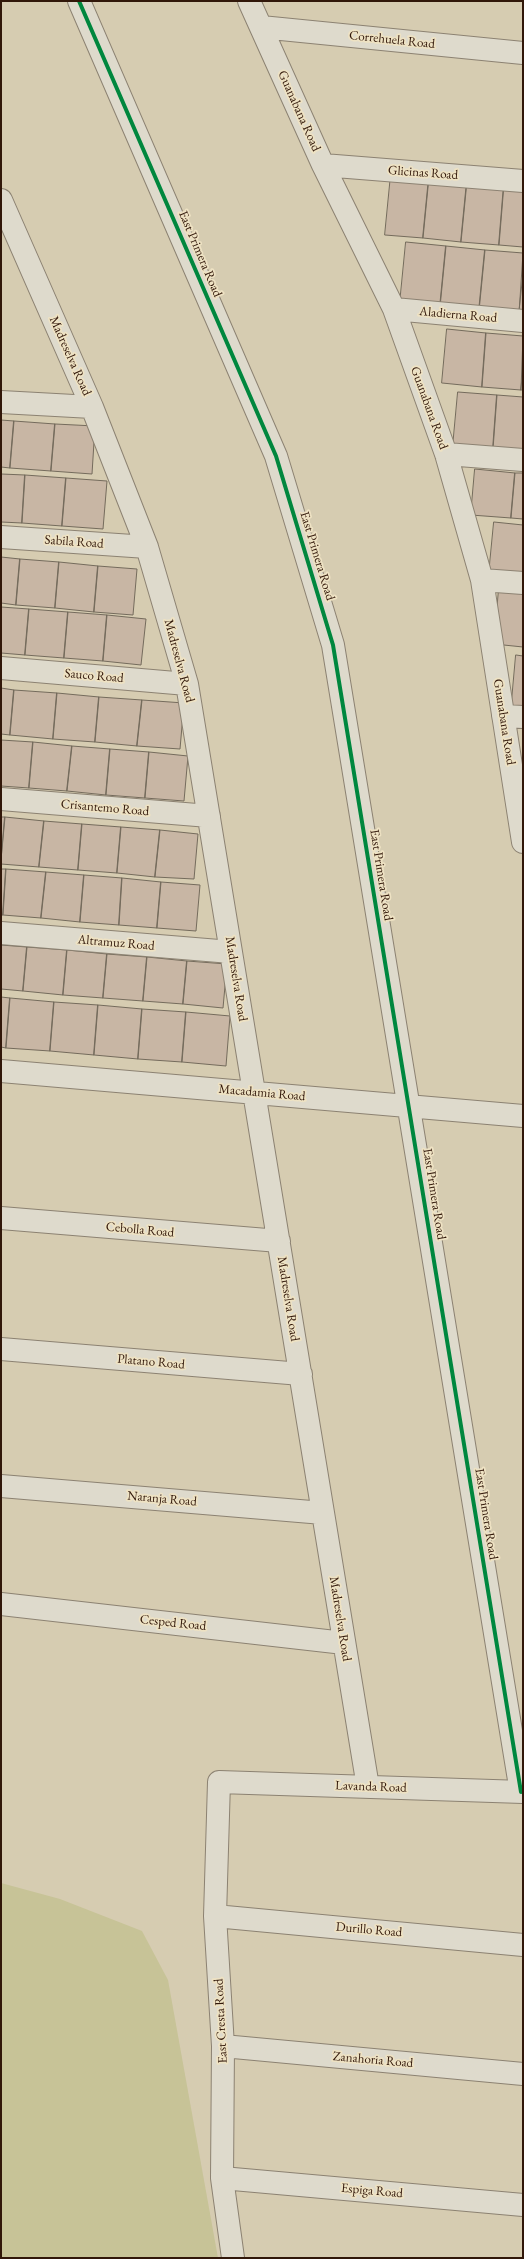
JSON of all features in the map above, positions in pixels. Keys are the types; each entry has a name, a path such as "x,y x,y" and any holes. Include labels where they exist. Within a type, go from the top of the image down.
{"street":[{"name":"East Primera Road","path":"79,1 276,456 333,645 522,1792"},
{"name":"Guanabana Road","path":"249,1 323,165 394,309 446,454 482,580 513,717 523,842"},
{"name":"Correhuela Road","path":"261,28 523,53"},
{"name":"Glicinas Road","path":"323,165 523,181"},
{"name":"Madreselva Road","path":"1,200 92,407 147,547 187,684 368,1787"},
{"name":"Aladierna Road","path":"394,309 523,321"},
{"path":"1,402 92,407"},
{"path":"446,454 523,460"},
{"name":"Sabila Road","path":"1,537 147,547"},
{"path":"482,580 523,584"},
{"name":"Sauco Road","path":"1,668 187,684"},
{"name":"Crisantemo Road","path":"1,799 209,816"},
{"name":"Altramuz Road","path":"1,933 231,952"},
{"name":"Macadamia Road","path":"1,1071 523,1116"},
{"name":"Cebolla Road","path":"1,1218 279,1241"},
{"name":"Platano Road","path":"1,1349 301,1374"},
{"name":"Naranja Road","path":"1,1486 323,1513"},
{"name":"Cesped Road","path":"1,1604 344,1643"},
{"name":"Lavanda Road","path":"219,1782 522,1792"},
{"name":"East Cresta Road","path":"219,1782 215,1916 223,2046 222,2178 233,2258"},
{"name":"Durillo Road","path":"215,1916 523,1945"},
{"name":"Zanahoria Road","path":"223,2046 523,2074"},
{"name":"Espiga Road","path":"222,2178 523,2205"}],"shaded area":[{"path":"1,1883 60,1899 142,1931 168,1980 218,2258 1,2258"}],"building":[{"path":"391,174 429,177 423,238 385,235"},
{"path":"429,177 467,181 461,242 423,238"},
{"path":"467,181 504,184 499,245 461,242"},
{"path":"504,184 523,186 523,247 499,245"},
{"path":"406,242 446,246 440,307 400,303"},
{"path":"446,246 485,250 479,311 440,307"},
{"path":"485,250 523,253 519,314 479,311"},
{"path":"523,274 523,315 519,314"},
{"path":"447,329 486,333 482,387 442,383"},
{"path":"486,333 523,336 521,390 482,387"},
{"path":"523,371 523,390 521,390"},
{"path":"458,392 497,395 493,449 453,446"},
{"path":"497,395 523,397 523,452 493,449"},
{"path":"1,420 14,421 10,468 1,467"},
{"path":"14,421 55,424 51,471 10,468"},
{"path":"55,424 95,426 92,474 51,471"},
{"path":"475,469 515,473 511,518 471,515"},
{"path":"515,473 523,473 523,519 511,518"},
{"path":"1,474 25,475 22,523 1,522"},
{"path":"25,475 66,478 62,526 22,523"},
{"path":"66,478 107,481 103,529 62,526"},
{"path":"494,522 523,525 523,577 489,574"},
{"path":"1,557 20,559 16,605 1,603"},
{"path":"20,559 59,562 55,608 16,605"},
{"path":"59,562 98,566 94,612 55,608"},
{"path":"98,566 137,569 133,615 94,612"},
{"path":"499,589 523,591 523,647 494,644"},
{"path":"1,607 29,609 25,655 1,653"},
{"path":"29,609 68,612 64,658 25,655"},
{"path":"68,612 107,615 103,661 64,658"},
{"path":"107,615 146,619 141,665 103,661"},
{"path":"516,655 523,656 523,712 511,711"},
{"path":"1,688 14,690 10,735 1,734"},
{"path":"14,690 57,693 53,739 10,735"},
{"path":"57,693 99,697 95,742 53,739"},
{"path":"99,697 142,700 137,746 95,742"},
{"path":"142,700 184,703 180,749 137,746"},
{"path":"1,740 33,742 29,788 1,786"},
{"path":"33,742 72,746 67,791 29,788"},
{"path":"72,746 110,749 106,795 67,791"},
{"path":"110,749 149,752 145,798 106,795"},
{"path":"149,752 188,756 184,801 145,798"},
{"path":"1,817 5,817 1,860"},
{"path":"5,817 44,821 39,867 1,864"},
{"path":"44,821 82,824 78,870 39,867"},
{"path":"82,824 121,827 117,873 78,870"},
{"path":"121,827 160,830 155,877 117,873"},
{"path":"160,830 198,834 194,879 155,877"},
{"path":"1,869 6,869 3,915 1,915"},
{"path":"6,869 46,872 41,918 3,915"},
{"path":"46,872 84,875 80,922 41,918"},
{"path":"84,875 122,878 119,925 80,922"},
{"path":"122,878 161,882 157,928 119,925"},
{"path":"161,882 200,885 196,931 157,928"},
{"path":"1,945 27,947 23,991 1,989"},
{"path":"27,947 67,950 63,995 23,991"},
{"path":"67,950 107,954 103,998 63,995"},
{"path":"107,954 147,957 143,1001 103,998"},
{"path":"147,957 187,961 183,1004 143,1001"},
{"path":"187,961 227,964 223,1008 183,1004"},
{"path":"1,997 10,998 6,1048 1,1047"},
{"path":"10,998 54,1002 50,1051 6,1048"},
{"path":"54,1002 98,1005 94,1055 50,1051"},
{"path":"98,1005 142,1009 138,1059 94,1055"},
{"path":"142,1009 186,1012 182,1062 138,1059"},
{"path":"186,1012 230,1016 226,1066 182,1062"}],"cycle path":[{"path":"79,1 276,456 333,645 521,1792"}]}
